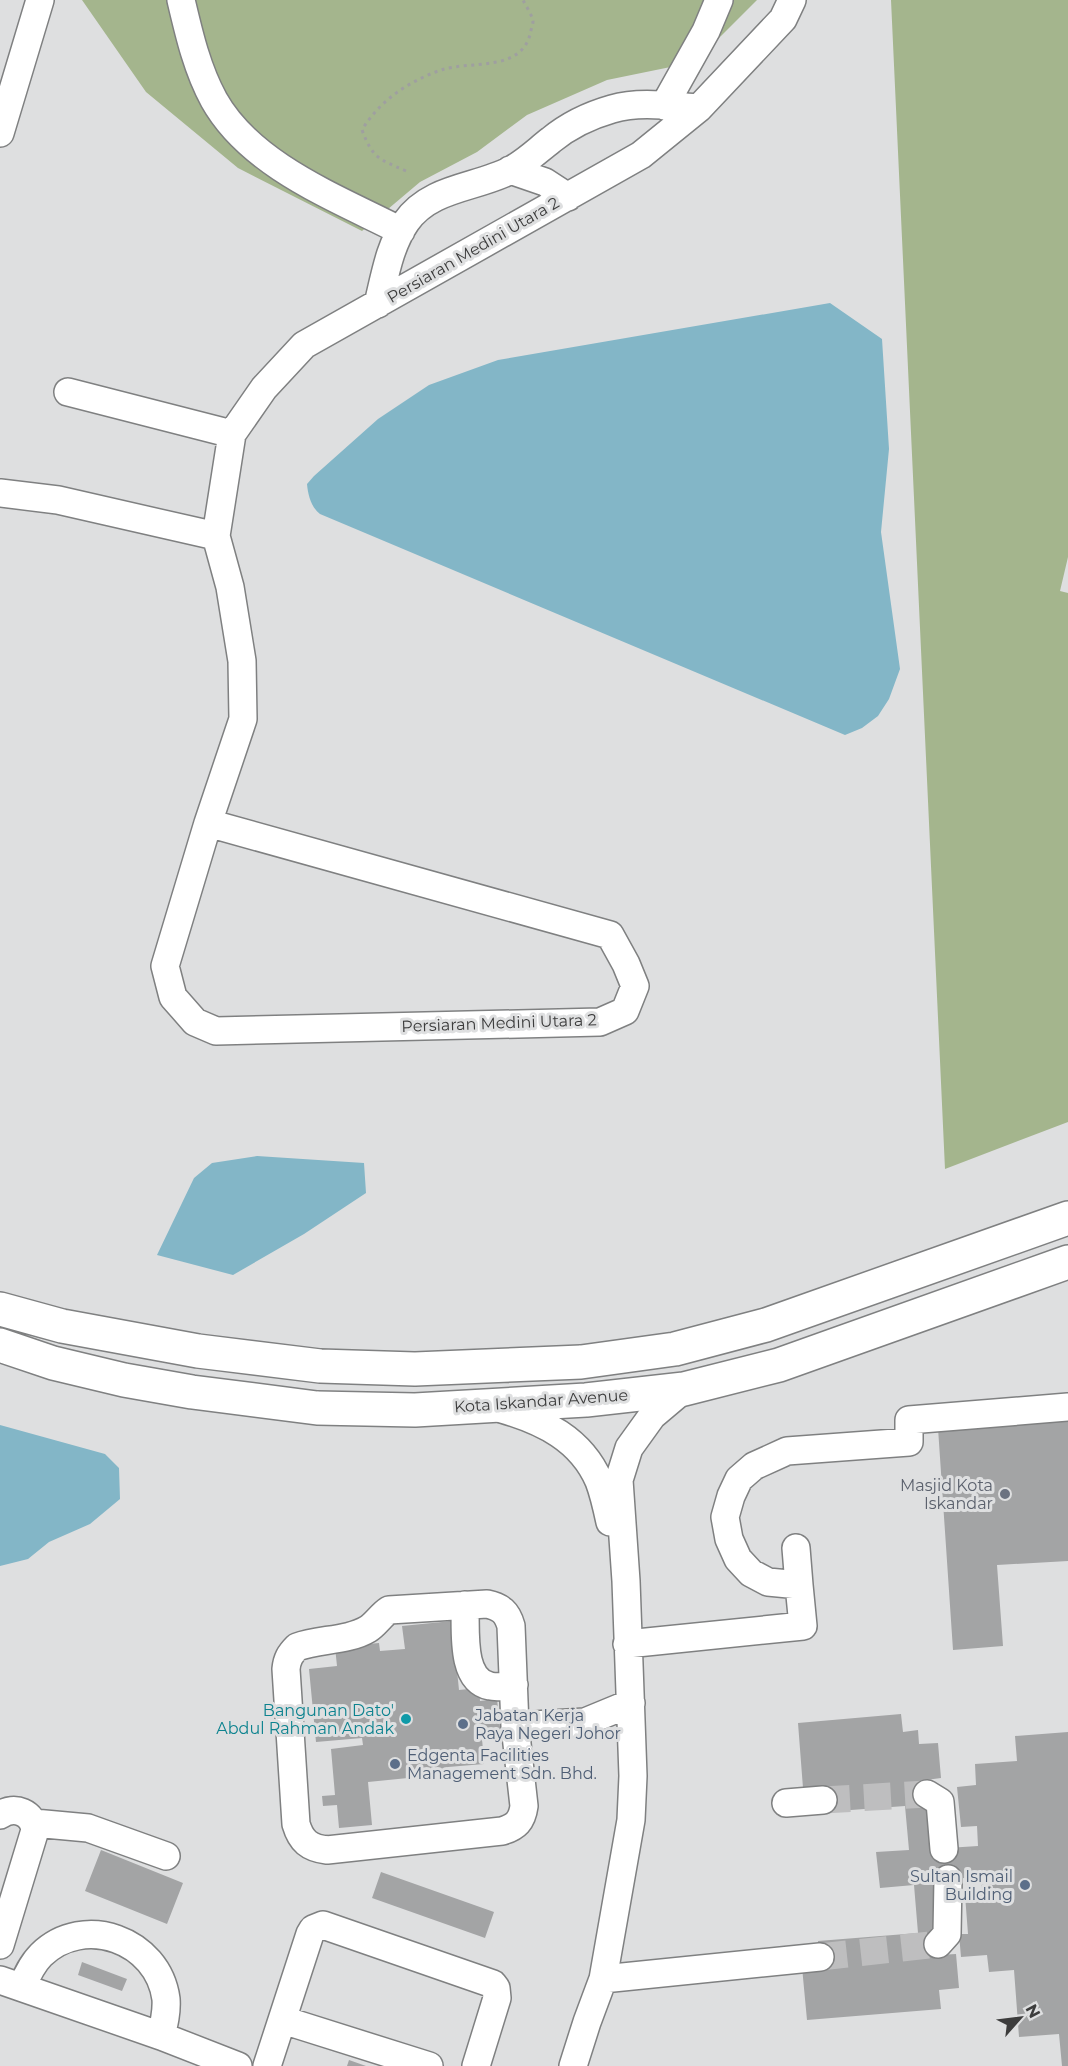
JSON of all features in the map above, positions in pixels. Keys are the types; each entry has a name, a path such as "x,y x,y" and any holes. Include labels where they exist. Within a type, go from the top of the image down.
{"highway":[{"path":"0,1309 62,1326 187,1349 320,1366 415,1369 581,1362 675,1348 766,1325 1068,1218"},
{"name":"Kota Iskandar Avenue","path":"0,1345 53,1363 124,1380 192,1392 305,1406 415,1410 586,1400 684,1389 778,1365 1068,1262"}],"street":[{"path":"0,133 40,0"},
{"path":"181,0 193,49 215,101 238,132 267,159 311,186 401,231"},
{"path":"664,106 706,31 719,0"},
{"name":"Persiaran Medini Utara 2","path":"208,823 610,935 635,986 625,1011 600,1022 216,1030 195,1022 173,997 165,966 208,823 243,719 242,661 230,587 216,536 232,434 264,388 304,345 641,155 699,108 783,18 792,0"},
{"path":"378,304 387,260 406,221 421,207 439,196 510,171 553,138 583,120 612,109 638,104 699,108"},
{"path":"510,171 545,182 568,197"},
{"path":"68,392 232,434"},
{"path":"0,479 58,500"},
{"path":"0,493 58,500 216,536"},
{"path":"573,2066 586,2022 603,1979 631,1820 633,1776 631,1703 619,1480 629,1448 652,1416 684,1389"},
{"path":"489,1405 532,1418 568,1439 587,1458 600,1482 626,1581"},
{"path":"799,1585 768,1582 751,1572 738,1559 729,1539 725,1516 731,1496 739,1479 754,1466 787,1451 909,1442 909,1420 1068,1407"},
{"path":"627,1644 803,1626 796,1548"},
{"path":"465,1605 468,1662 472,1674 480,1682 491,1687 514,1685"},
{"path":"465,1605 496,1606 504,1610 509,1617 515,1726 524,1806 523,1815 518,1823 502,1832 327,1850 316,1849 306,1843 299,1835 296,1824 286,1660 297,1647 359,1633 370,1628 381,1615 389,1610 465,1605"},
{"path":"515,1726 585,1722 631,1703"},
{"path":"927,1794 940,1802 945,1849"},
{"path":"786,1803 823,1800"},
{"path":"0,1815 11,1810 20,1811 28,1815 34,1823 34,1836 0,1945"},
{"path":"34,1823 88,1828 166,1856"},
{"path":"938,1944 947,1934 948,1879"},
{"path":"267,2066 310,1934 317,1926 328,1926 493,1984 497,1998 476,2066"},
{"path":"11,1983 30,1970 41,1955 64,1940 90,1934 108,1935 125,1941 141,1952 153,1965 162,1982 166,2000 166,2018 161,2036"},
{"path":"603,1979 820,1957"},
{"path":"11,1983 238,2066"},
{"path":"283,2020 429,2066"}],"path":[{"path":"406,171 378,158 369,147 362,130 372,112 401,89 442,69 492,63 514,57 529,42 533,21 523,0"}],"green space":[{"path":"82,0 757,0 695,62 607,80 527,115 477,152 420,182 362,231 238,168 146,92"},
{"path":"891,0 1068,0 1068,557 1060,591 1068,593 1068,1122 945,1169"}],"water":[{"path":"830,303 882,339 889,449 881,532 900,669 889,699 878,716 862,728 845,735 320,514 314,508 307,484 314,476 378,419 429,385 498,360"},
{"path":"257,1156 364,1163 366,1193 304,1234 233,1275 157,1255 194,1178 212,1163"},
{"path":"0,1425 105,1454 119,1468 120,1499 90,1524 49,1542 28,1559 0,1566"}],"building":[{"name":"Masjid Kota Iskandar","path":"1068,1419 1068,1561 997,1565 1003,1646 953,1650 938,1428"},
{"name":"Bangunan Dato' Abdul Rahman Andak","path":"452,1621 459,1690 479,1688 480,1701 497,1699 501,1736 482,1738 484,1764 448,1767 448,1774 368,1782 372,1825 339,1828 337,1805 323,1806 322,1796 335,1795 331,1749 363,1745 362,1738 316,1742 309,1669 337,1666 335,1647 379,1643 380,1651 405,1649 402,1626"},
{"path":"901,1714 903,1732 918,1730 919,1744 938,1743 941,1778 926,1780 932,1849 978,1846 977,1826 961,1827 957,1787 976,1785 975,1764 1017,1761 1015,1736 1068,1732 1068,2066 1062,2066 1059,2034 1019,2037 1014,1970 989,1972 987,1955 961,1957 959,1934 968,1934 965,1895 982,1894 981,1877 933,1880 939,1955 956,1954 959,1988 939,1990 941,2009 807,2020 802,1967 820,1966 818,1941 918,1933 914,1885 880,1888 876,1852 909,1850 905,1806 824,1812 822,1786 803,1788 798,1723"},
{"path":"101,1850 183,1883 167,1924 85,1891"},
{"path":"381,1872 494,1912 485,1938 372,1898"},
{"path":"82,1962 127,1979 122,1991 78,1975"},
{"path":"349,2060 366,2066 347,2066"}],"tunnel":[{"path":"823,1800 927,1794"},
{"path":"820,1957 938,1944"}],"place":[{"name":"Masjid Kota Iskandar","path":"1005,1494"},
{"name":"Bangunan Dato' Abdul Rahman Andak","path":"406,1719"},
{"name":"Jabatan Kerja Raya Negeri Johor","path":"463,1724"},
{"name":"Edgenta Facilities Management Sdn. Bhd.","path":"395,1764"},
{"name":"Sultan Ismail Building","path":"1025,1885"}]}
